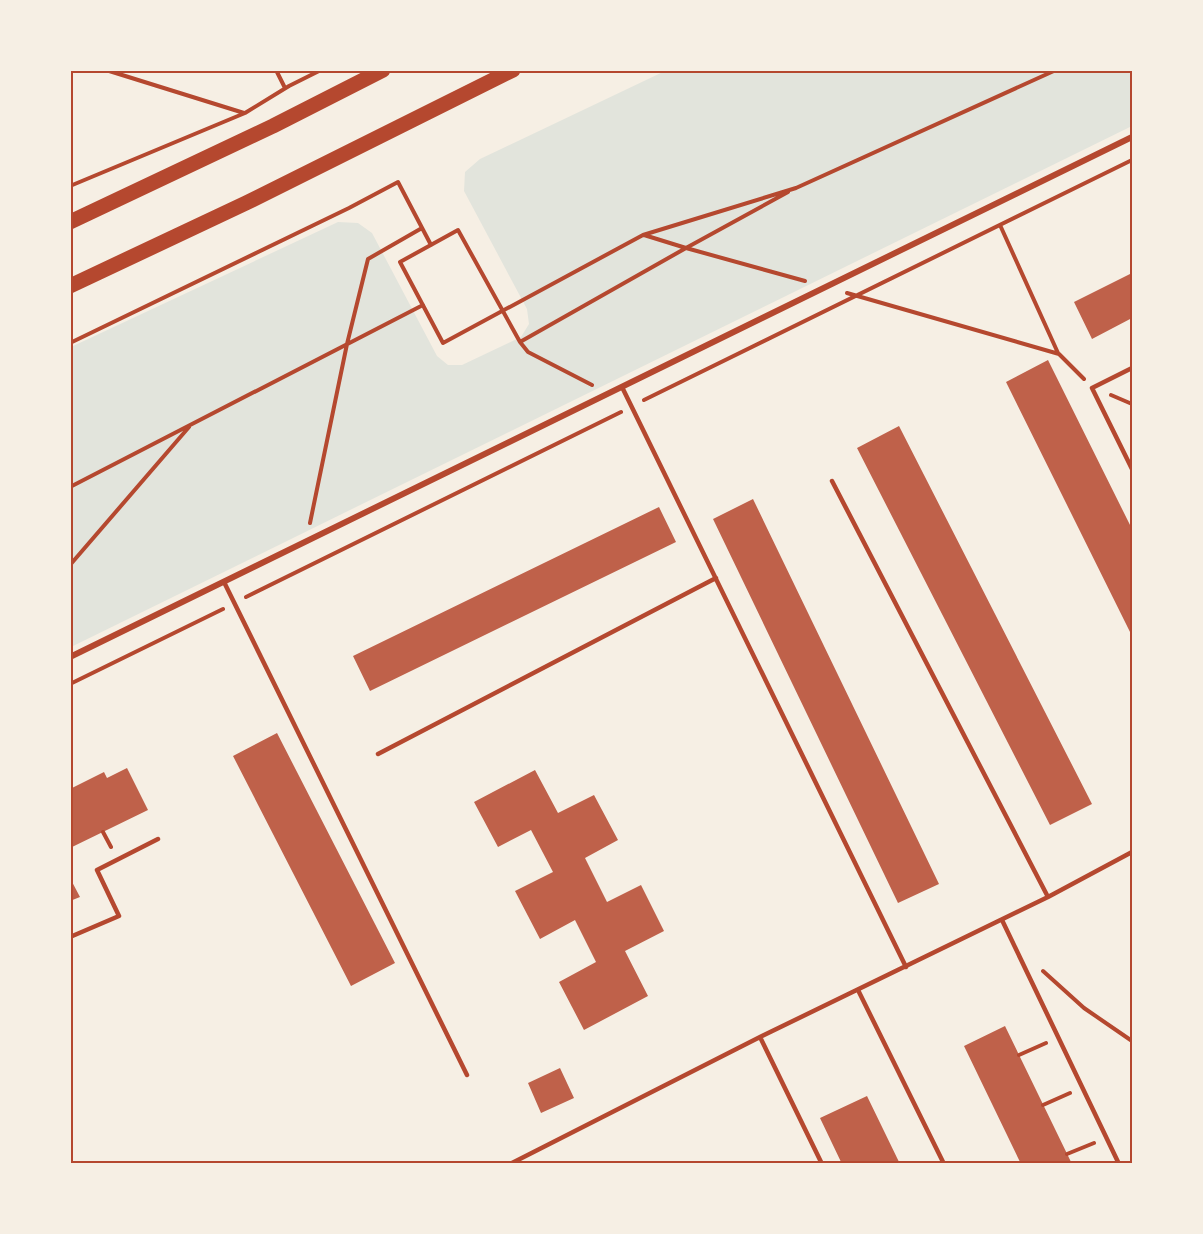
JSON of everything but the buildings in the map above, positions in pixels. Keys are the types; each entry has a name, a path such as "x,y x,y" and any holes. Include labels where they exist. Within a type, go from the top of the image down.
{"main road":[{"path":"70,222 273,126 383,70"},
{"path":"70,285 246,203 513,70"}],"street":[{"path":"70,657 1132,137"}],"lane":[{"path":"1132,368 1092,388 1132,469"},
{"path":"622,387 906,967"},
{"path":"832,481 1048,897"},
{"path":"378,754 716,578"},
{"path":"224,582 466,1075"},
{"path":"70,937 119,916 98,870 158,839"},
{"path":"510,1164 760,1037 1048,897 1132,852"},
{"path":"1002,920 1119,1164"},
{"path":"858,990 944,1164"},
{"path":"760,1037 822,1164"}],"path":[{"path":"106,70 245,113"},
{"path":"276,70 285,88"},
{"path":"70,186 245,113 285,88 321,70"},
{"path":"520,342 796,188 1056,70"},
{"path":"70,684 1132,160"},
{"path":"70,343 398,182 431,245"},
{"path":"609,394 528,352 502,311 458,230 400,262 443,344 502,311 643,235 796,188"},
{"path":"1000,225 1059,354 1092,388"},
{"path":"299,571 347,344 368,259 422,228"},
{"path":"643,235 826,287"},
{"path":"857,296 1059,354"},
{"path":"70,487 423,305"},
{"path":"70,565 191,425"},
{"path":"1040,968 1084,1008 1132,1041"},
{"path":"1019,1055 1058,1037"},
{"path":"1043,1105 1082,1087"},
{"path":"1067,1154 1106,1137"}],"shaded area":[{"path":"665,71 1132,71 1132,126 71,647 71,347 338,222 358,223 372,233 437,356 448,365 462,365 521,337 529,324 527,309 464,191 465,172 480,159"}]}
